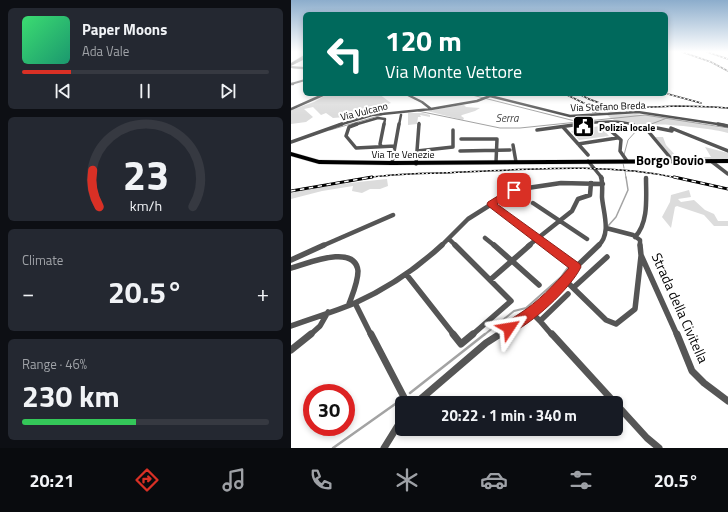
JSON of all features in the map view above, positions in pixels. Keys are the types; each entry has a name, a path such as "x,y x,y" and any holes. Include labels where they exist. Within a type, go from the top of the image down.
{"main road":[{"name":"Via Tre Venezie","path":"291,154 319,162 416,164 516,162 588,158 627,161 728,161"}],"street":[{"path":"291,84 303,81"},
{"path":"291,109 320,96"},
{"path":"410,96 422,102 431,109"},
{"name":"Via Vulcano","path":"291,142 305,136 372,115 431,109 483,99 487,96"},
{"name":"Via Stefano Breda","path":"487,96 570,116 646,113 728,126"},
{"path":"392,163 401,115"},
{"path":"381,146 380,144 385,119 378,118 349,127 346,136 356,148 395,146"},
{"path":"537,130 610,121 627,123 649,131 673,161"},
{"path":"599,122 622,142 620,146 620,154 627,161"},
{"path":"416,164 419,123"},
{"path":"424,396 486,343 532,313 576,267 602,243 606,228 602,198 602,178 578,144 563,127"},
{"path":"649,131 657,128 672,130 728,151"},
{"path":"417,151 453,147 453,130"},
{"path":"578,144 617,138"},
{"path":"461,139 497,139 496,162"},
{"path":"513,145 516,162"},
{"path":"460,151 510,150"},
{"path":"711,161 728,174"},
{"path":"721,170 728,170"},
{"path":"606,228 635,237 639,235 644,224 647,186 646,178"},
{"path":"291,326 352,303 406,274 425,261 468,219 514,190 561,183 603,184"},
{"path":"490,280 572,211 579,199 590,195 591,183"},
{"path":"533,203 587,239"},
{"path":"491,204 576,267"},
{"path":"291,260 393,214"},
{"name":"Strada della Civitella","path":"635,237 640,240 641,255 667,310 692,371 704,384 728,401"},
{"path":"485,238 539,285"},
{"path":"406,274 461,344 511,301 449,239"},
{"path":"565,280 606,320 616,324 635,309 641,255"},
{"path":"291,268 335,257 344,256 353,260 357,267 352,303 403,396"},
{"path":"573,288 607,257"},
{"path":"540,321 568,294"},
{"path":"291,350 319,326 328,312"},
{"path":"532,313 608,396"},
{"path":"623,412 647,438 659,448"},
{"path":"384,448 395,430"}],"shaded area":[{"path":"324,96 382,96 391,103 368,110 371,114 350,121 345,117 333,118 326,113 321,115 313,107 304,109 313,117 306,122 291,124 291,110 314,102"},
{"path":"461,105 480,108 462,115 461,116 464,118 463,120 427,111"},
{"path":"408,113 423,113 430,115 430,117 420,115 421,117 418,117 417,124 408,125"},
{"path":"635,114 669,118 728,129 728,133 676,125 637,125 621,123 607,115"},
{"path":"600,126 609,136 579,140 571,131"},
{"path":"655,137 663,137 666,145 677,157 711,157 705,147 728,153 728,160 674,160"},
{"path":"387,179 388,186 380,189 370,189 362,193 352,191 353,186 322,191 291,199 291,193 339,184"},
{"path":"689,190 691,197 678,199 681,202 694,200 705,210 714,214 718,221 728,221 728,226 714,226 704,215 677,206 675,207 671,228 662,217 670,202 671,195"}],"waterway":[{"path":"476,96 575,121"},
{"name":"Serra","path":"418,111 500,128 520,128 645,115 666,118"},
{"name":"Serra","path":"330,130 382,115"},
{"path":"641,128 666,118"},
{"name":"Serra","path":"666,118 728,128"},
{"path":"624,155 628,140 638,129"},
{"path":"623,163 624,168"},
{"path":"625,171 626,178"},
{"path":"608,226 616,217 628,190 626,177"},
{"path":"484,335 514,311 526,308 561,277 569,266"},
{"path":"410,393 485,334"},
{"path":"333,448 395,404"}],"railway":[{"path":"668,94 701,103"},
{"path":"569,96 592,107"},
{"path":"583,96 603,104 627,108 684,106 728,108"},
{"path":"593,112 617,110"},
{"path":"372,177 402,174 571,168 625,170 678,178"},
{"path":"291,191 372,177"},
{"path":"366,178 372,177"},
{"path":"674,177 728,189"}],"place":[{"name":"Polizia locale","path":"584,127"}],"district":[{"name":"Borgo Bovio","path":"670,160"}],"route":[{"path":"509,328 532,313 562,284 576,267 491,204 514,190"}]}
